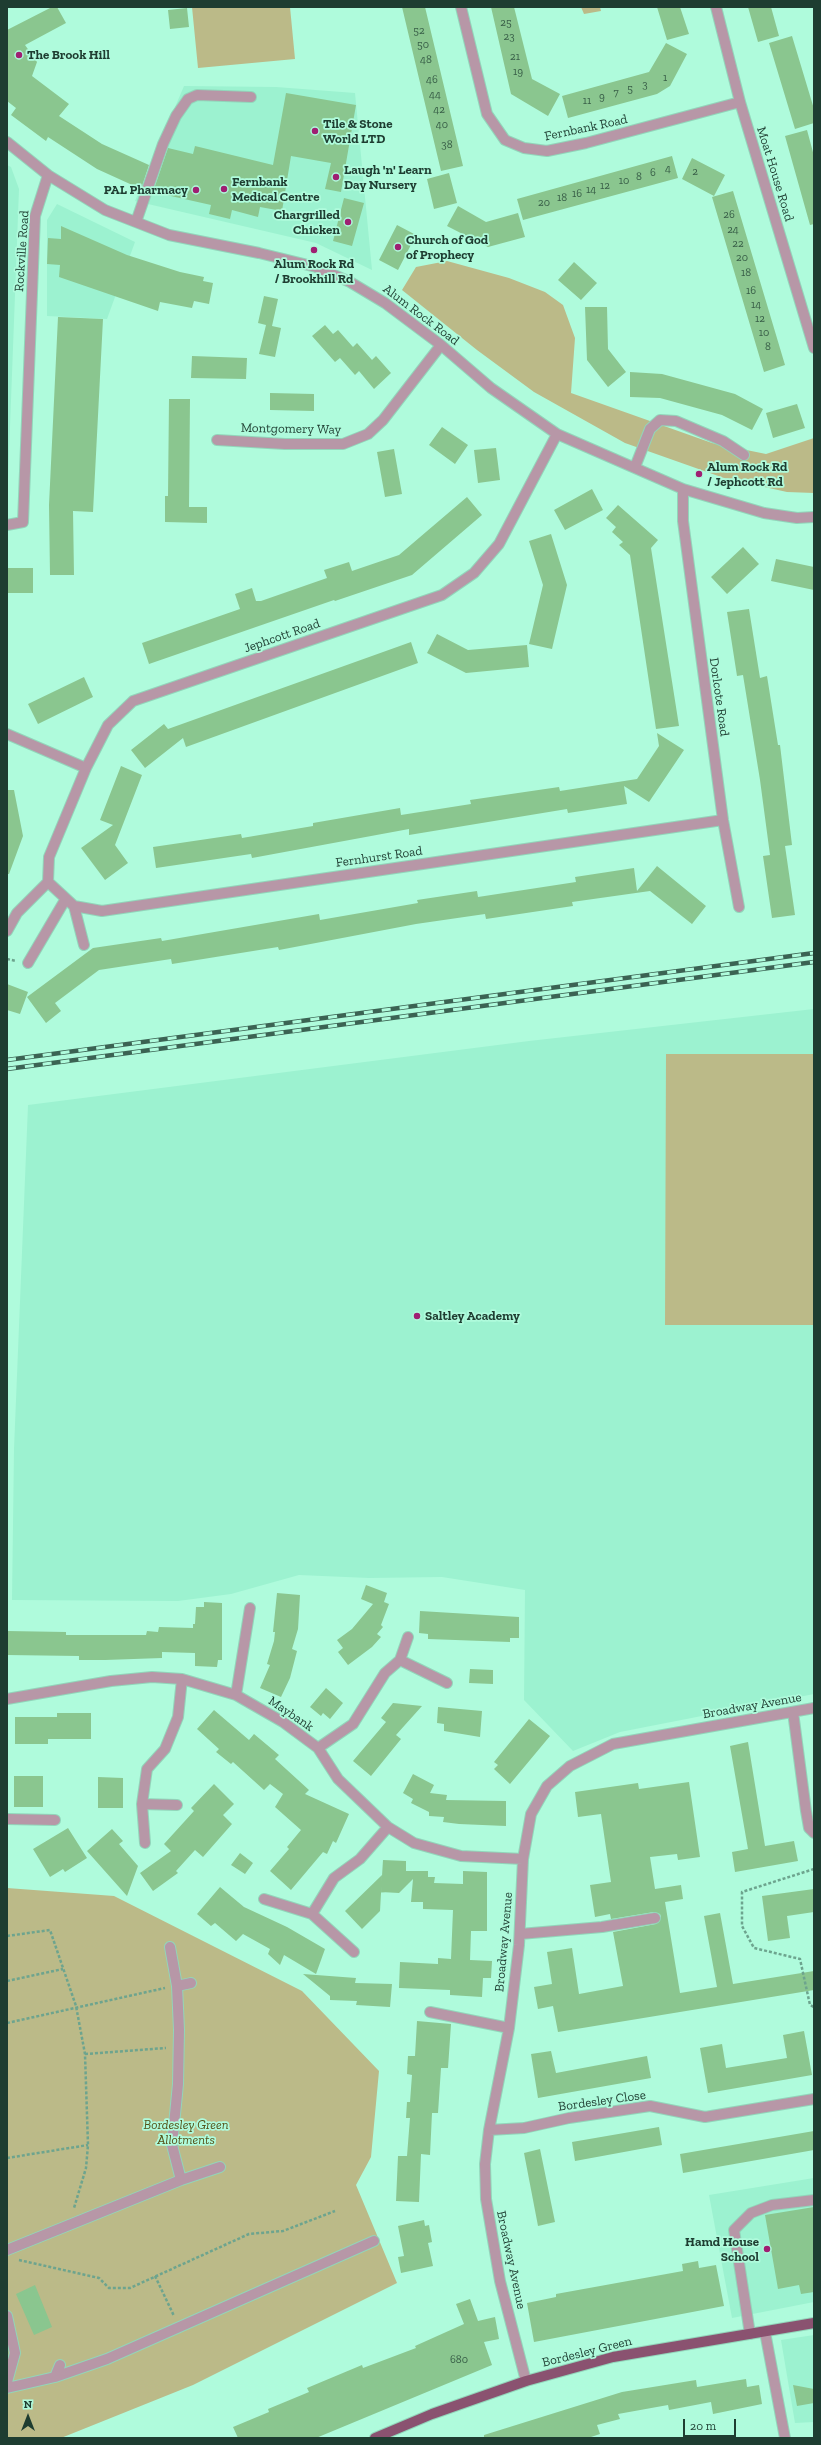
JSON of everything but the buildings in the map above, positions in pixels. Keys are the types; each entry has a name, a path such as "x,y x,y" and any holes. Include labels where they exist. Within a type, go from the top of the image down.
{"main road":[{"name":"Bordesley Green","path":"375,2438 432,2414 526,2381 613,2357 814,2323"}],"street":[{"name":"Fernbank Road","path":"461,7 487,114 505,140 524,148 546,151 586,143 740,102"},
{"name":"Moat House Road","path":"716,7 740,102 814,348"},
{"path":"136,222 162,144 176,116 188,99 197,95 251,97"},
{"name":"Alum Rock Road","path":"7,142 48,175 105,210 169,234 259,253 316,268 350,282 385,303 441,345 491,388 557,434 684,489 764,513 797,518 814,517"},
{"name":"Rockville Road","path":"7,525 23,522 34,216 48,175"},
{"name":"Montgomery Way","path":"217,440 285,444 343,444 368,434 383,420 441,345"},
{"path":"635,467 650,429 660,420 676,421 723,441 744,455"},
{"name":"Jephcott Road","path":"48,882 49,857 86,768 108,725 133,701 442,595 474,573 499,544 557,434"},
{"name":"Dorlcote Road","path":"684,489 683,521 723,820 739,907"},
{"path":"7,734 86,768"},
{"name":"Fernhurst Road","path":"69,903 102,911 723,820"},
{"path":"7,931 17,913 48,882 69,903 84,945"},
{"path":"28,963 69,903"},
{"path":"236,1695 250,1608"},
{"path":"318,1748 353,1724 385,1673 400,1660 408,1637"},
{"path":"400,1660 447,1683"},
{"name":"Maybank","path":"7,1699 111,1681 152,1677 182,1679 236,1695 283,1722 318,1748 338,1779 388,1827 414,1843 461,1856 523,1859"},
{"path":"145,1843 142,1804 147,1769 165,1749 178,1717 182,1679"},
{"name":"Broadway Avenue","path":"526,2381 500,2281 486,2199 485,2164 489,2130 509,2028 520,1934 523,1859 531,1814 547,1786 570,1766 613,1744 814,1708"},
{"path":"793,1712 806,1812 809,1828 814,1833"},
{"path":"142,1804 177,1805"},
{"path":"7,1819 55,1820"},
{"path":"312,1914 334,1878 360,1859 388,1827"},
{"path":"264,1898 312,1914 354,1952"},
{"path":"520,1934 602,1927 655,1918"},
{"path":"170,1947 177,1986 178,2048 178,2084 172,2145 181,2180"},
{"path":"177,1986 191,1984"},
{"path":"430,2012 509,2028"},
{"name":"Bordesley Close","path":"489,2130 524,2128 569,2118 650,2106 705,2117 814,2099"},
{"path":"10,2254 76,2224 181,2180 220,2167"},
{"path":"750,2334 734,2230 751,2213 772,2205 814,2200"},
{"path":"7,2388 55,2377 107,2359 374,2241"},
{"path":"7,2316 15,2353 7,2382"},
{"path":"765,2332 785,2438"},
{"path":"55,2377 60,2365"}],"path":[{"path":"814,1869 742,1892 742,1926 754,1948 800,1959 810,2005 814,2007"},
{"path":"7,1936 50,1930 76,2006 85,2054 88,2145 86,2168 73,2206 76,2224"},
{"path":"7,1981 63,1969"},
{"path":"7,2023 76,2006 177,1986"},
{"path":"85,2054 178,2048"},
{"path":"7,2158 88,2145"},
{"path":"10,2254 99,2278 109,2288 130,2288 249,2234 283,2231 335,2211"},
{"path":"155,2276 179,2327"}],"shaded area":[{"path":"184,86 276,87 355,93 372,270 316,243 135,201"},
{"path":"7,165 11,167 19,189 7,506"},
{"path":"57,204 135,242 107,319 47,316 47,220"},
{"name":"Saltley Academy","path":"814,1009 814,1694 620,1732 573,1751 524,1700 525,1590 442,1577 369,1578 299,1575 231,1594 178,1601 12,1600 14,1449 28,1105 529,1041"},
{"name":"Hamd House School","path":"814,2178 814,2302 732,2318 709,2195"},
{"path":"814,2335 814,2422 795,2423 781,2340"}],"green space":[{"path":"192,7 290,7 295,59 198,68"},
{"path":"581,7 600,7 601,11 584,14"},
{"path":"447,261 509,278 545,292 563,305 575,338 571,393 712,443 766,454 814,438 814,493 787,492 724,478 625,443 534,392 477,350 402,290 416,267"},
{"path":"666,1054 814,1054 814,1325 665,1325"},
{"name":"Bordesley Green Allotments","path":"7,1888 114,1896 302,1991 379,2071 371,2157 356,2185 397,2283 193,2385 61,2438 7,2438"}],"railway":[{"path":"7,1060 814,953"},
{"path":"7,1069 814,962"}],"place":[{"name":"The Brook Hill","path":"19,55"},
{"name":"Tile & Stone World LTD","path":"315,131"},
{"name":"Laugh 'n' Learn Day Nursery","path":"336,177"},
{"name":"Fernbank Medical Centre","path":"224,189"},
{"name":"PAL Pharmacy","path":"196,190"},
{"name":"Chargrilled Chicken","path":"348,222"},
{"name":"Church of God of Prophecy","path":"398,247"},
{"name":"Alum Rock Rd / Brookhill Rd","path":"314,250"},
{"name":"Alum Rock Rd / Jephcott Rd","path":"699,474"},
{"name":"Saltley Academy","path":"417,1316"},
{"name":"Hamd House School","path":"767,2249"}]}
